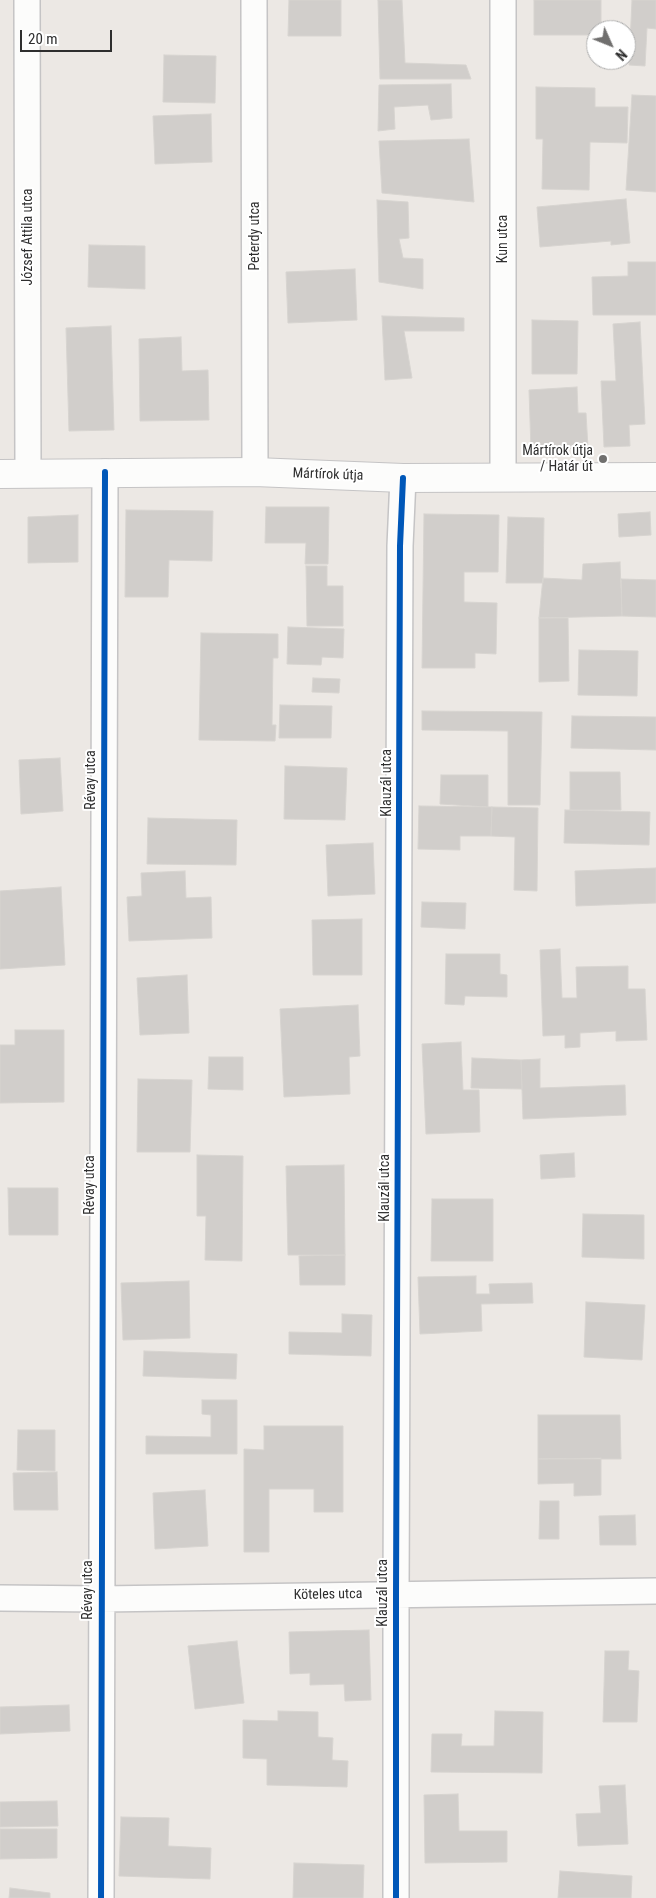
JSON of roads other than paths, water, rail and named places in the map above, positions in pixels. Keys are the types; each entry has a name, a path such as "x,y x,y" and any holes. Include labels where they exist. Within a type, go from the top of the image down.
{"street":[{"name":"József Attila utca","path":"28,0 28,474"},
{"name":"Peterdy utca","path":"254,0 255,472"},
{"name":"Kun utca","path":"503,478 504,0"},
{"name":"Révay utca","path":"101,1898 105,472"},
{"name":"Mártírok útja","path":"0,474 255,472 403,478 656,477"},
{"name":"Klauzál utca","path":"396,1898 400,556 403,478"},
{"name":"Köteles utca","path":"0,1598 656,1591"}],"place":[{"name":"Mártírok útja / Határ út","path":"603,459"}]}
